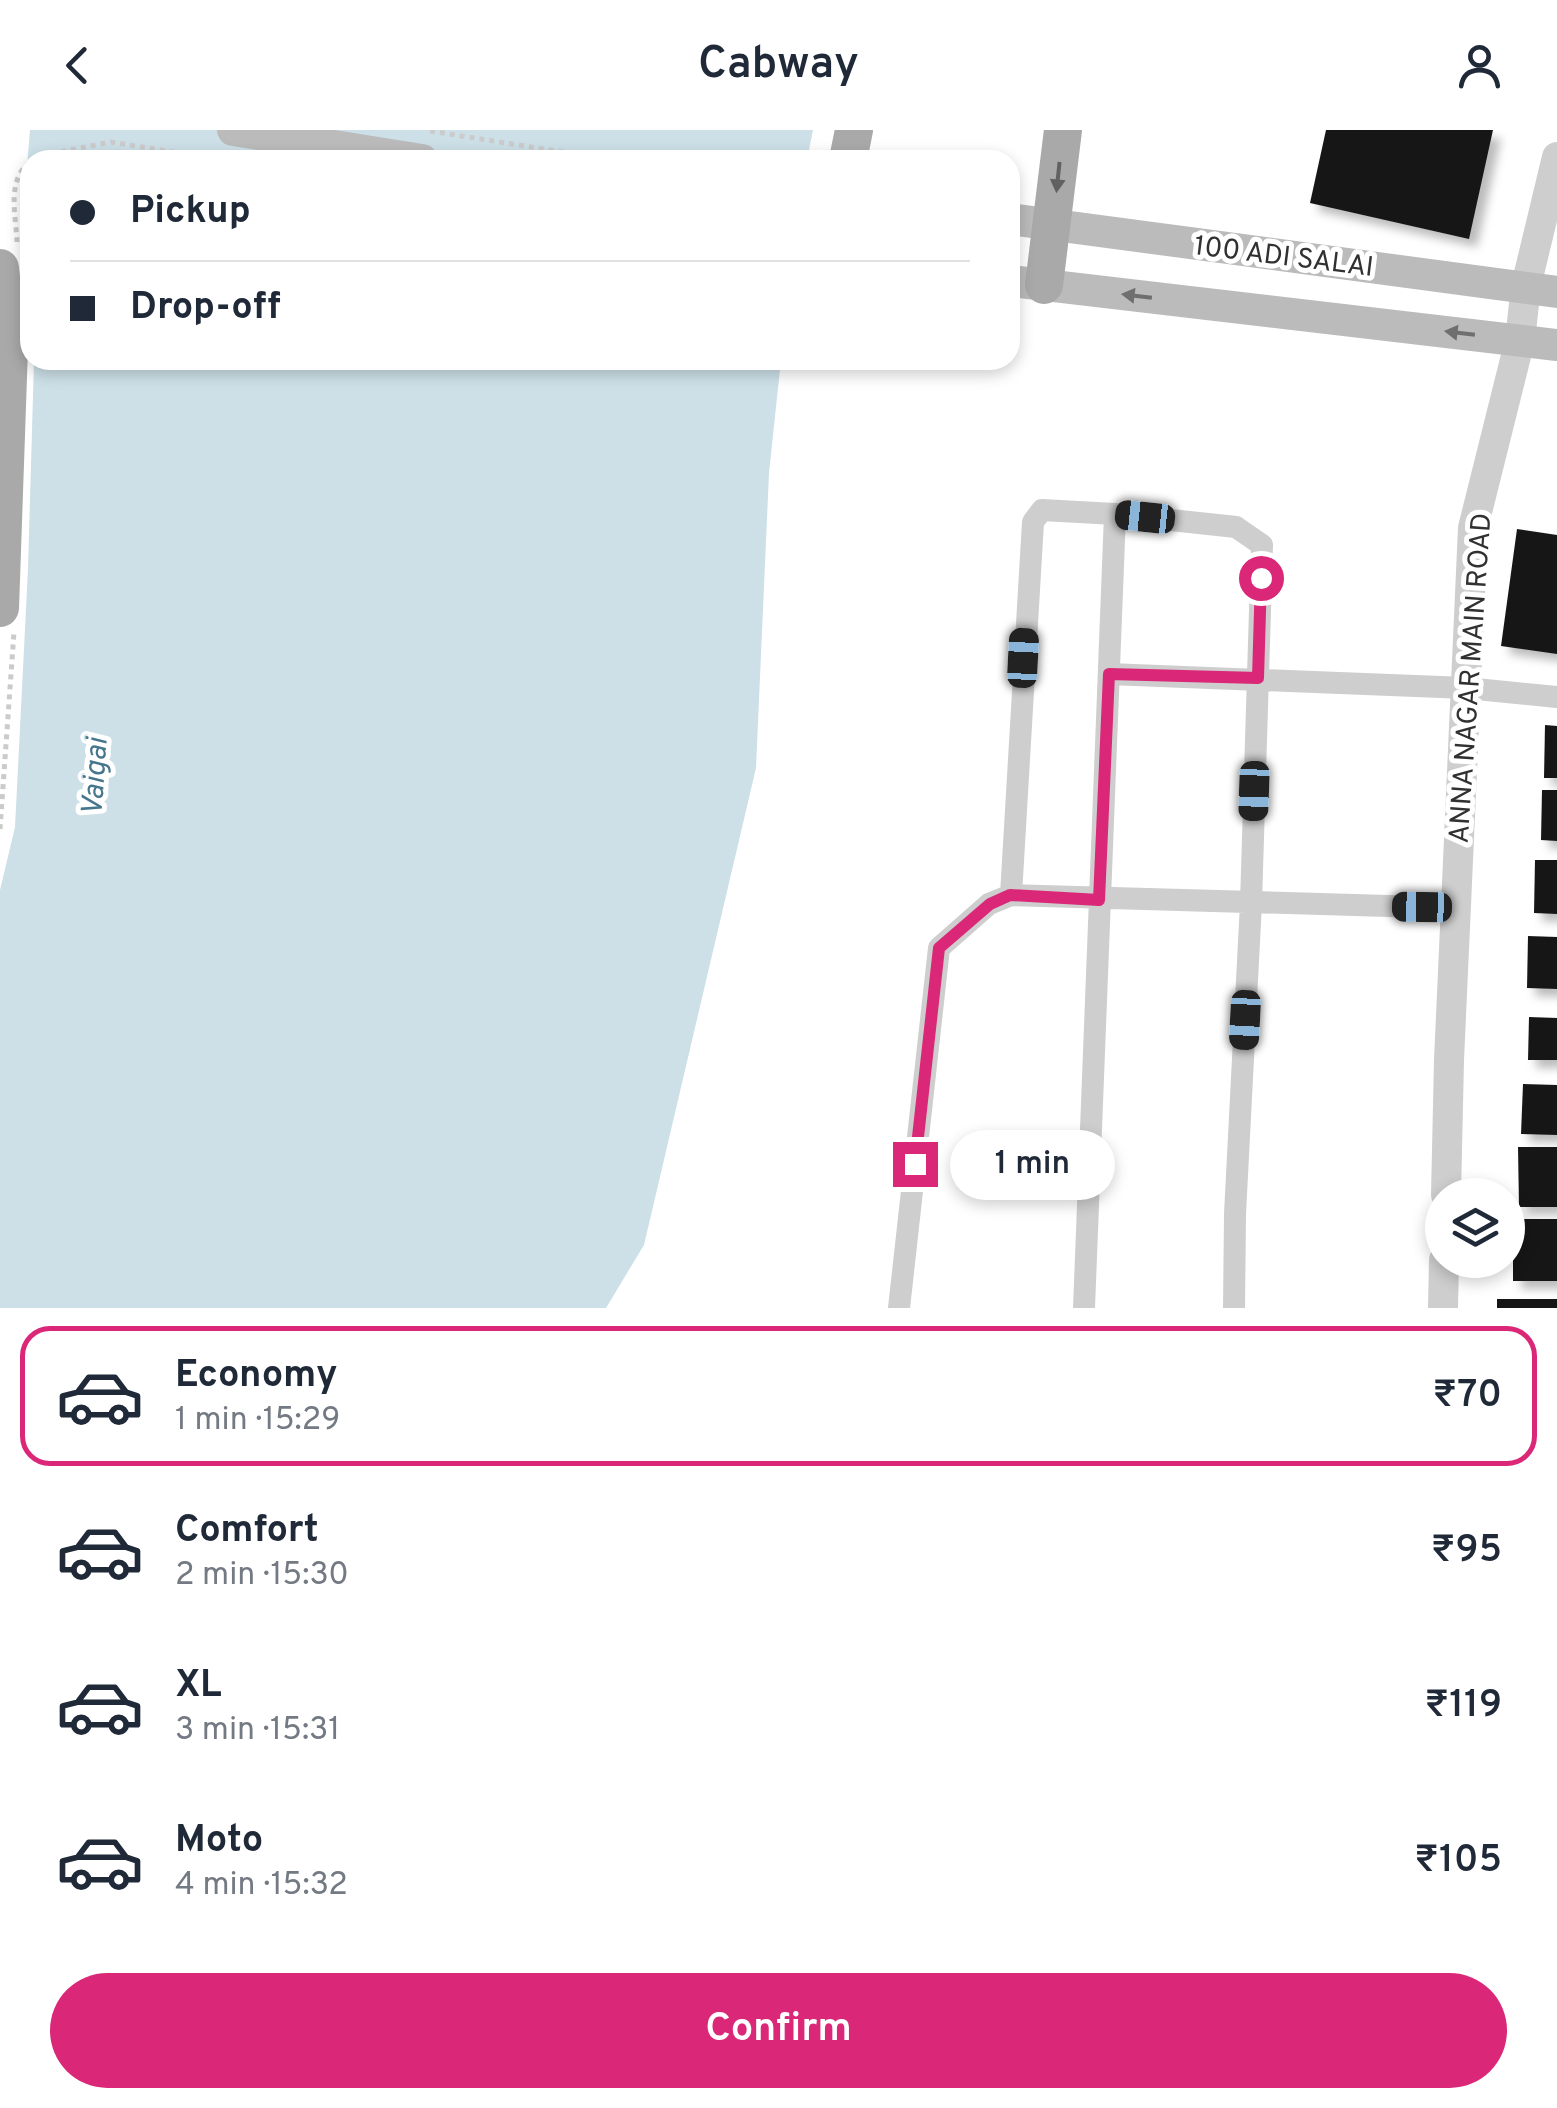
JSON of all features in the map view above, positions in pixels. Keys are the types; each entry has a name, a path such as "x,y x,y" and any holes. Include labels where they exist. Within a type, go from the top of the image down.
{"main road":[{"path":"234,130 359,150"},
{"path":"838,150 854,130"},
{"path":"1027,283 1054,225 1063,130"},
{"name":"100 ADI SALAI","path":"1020,220 1541,289"},
{"path":"0,268 9,348 0,608"},
{"name":"100 ADI SALAI","path":"1027,283 1557,345"}],"street":[{"name":"ANNA NAGAR MAIN ROAD","path":"1447,1178 1473,528 1520,340 1541,289 1557,156"},
{"path":"1010,895 1033,522 1042,510 1115,514 1236,527 1262,544 1234,1308"},
{"path":"1084,1308 1115,514"},
{"path":"1109,674 1466,688 1557,698"},
{"path":"898,1308 939,948 990,904 1010,895 1456,908"},
{"path":"1443,1308 1444,1278"}],"path":[{"path":"426,130 551,150"},
{"path":"69,150 111,142 162,150"},
{"path":"14,190 20,169"}],"water":[{"path":"30,130 813,130 809,150 28,150"},
{"name":"Vaigai","path":"34,370 780,370 769,473 756,768 644,1245 606,1308 0,1308 0,890 15,827"}],"building":[{"path":"1326,130 1493,130 1469,239 1310,203"},
{"path":"1517,529 1557,535 1557,654 1501,646"},
{"path":"1545,725 1557,726 1557,778 1544,778"},
{"path":"1542,790 1557,790 1557,841 1541,840"},
{"path":"1535,860 1557,860 1557,914 1534,913"},
{"path":"1528,936 1557,937 1557,989 1527,988"},
{"path":"1529,1017 1557,1018 1557,1060 1528,1060"},
{"path":"1523,1084 1557,1085 1557,1135 1521,1134"},
{"path":"1518,1147 1557,1147 1557,1207 1525,1207 1525,1178 1519,1178"},
{"path":"1525,1219 1557,1219 1557,1281 1513,1281 1525,1278"},
{"path":"1497,1299 1557,1299 1557,1308 1497,1308"}],"route":[{"path":"915,1164 939,948 968,920 1010,895 1099,900 1109,674 1258,678 1261,578"}]}
